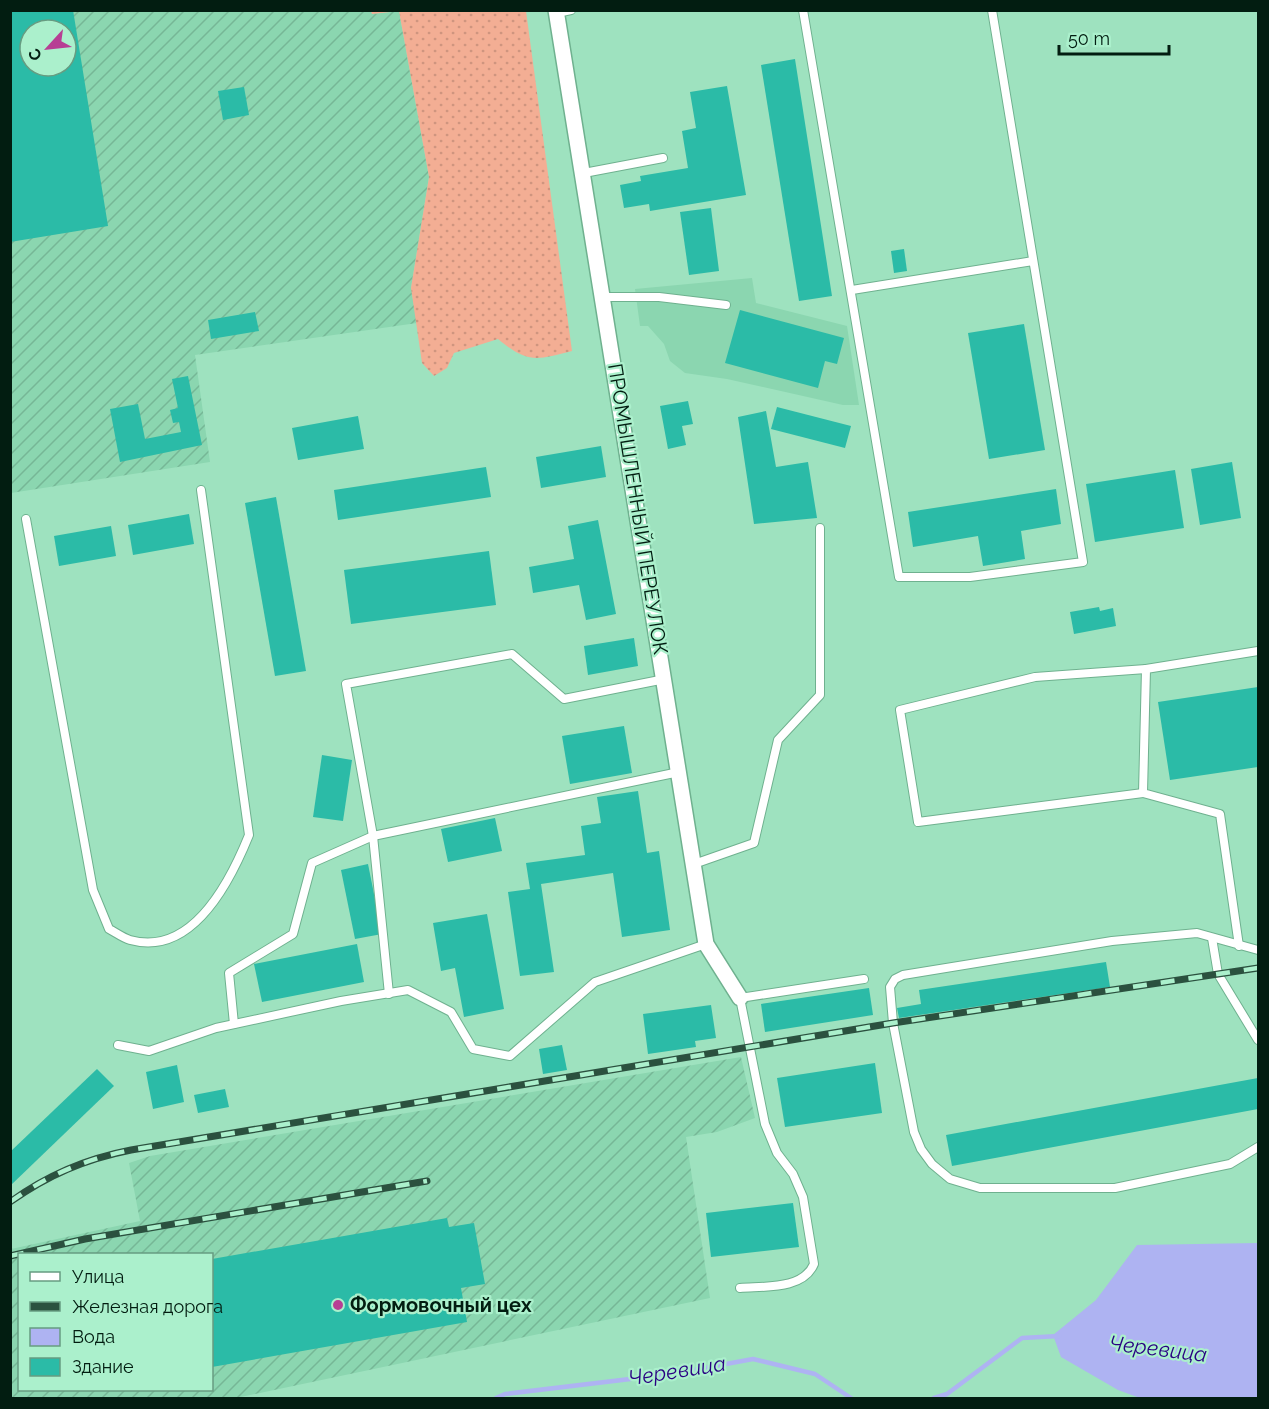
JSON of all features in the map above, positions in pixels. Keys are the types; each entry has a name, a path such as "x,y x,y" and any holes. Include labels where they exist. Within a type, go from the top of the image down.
{"street":[{"name":"ПРОМЫШЛЕННЫЙ ПЕРЕУЛОК","path":"561,11 584,173 706,944 740,998"}],"lane":[{"path":"804,10 899,577 970,577 1083,562 992,10"},
{"path":"584,173 663,158"},
{"path":"852,290 1033,261"},
{"path":"604,297 659,297 726,305"},
{"path":"26,519 93,890 109,929 129,940 165,941 181,932 211,906 234,870 249,835 201,490"},
{"path":"694,864 754,843 778,740 820,695 820,528"},
{"path":"1239,946 1220,814 1143,793 918,822 900,710 1035,676 1146,669 1258,651"},
{"path":"389,993 373,836 346,684 512,654 564,699 665,679"},
{"path":"1143,793 1146,669"},
{"path":"234,1024 229,973 293,934 312,863 373,836 679,772"},
{"path":"1258,950 1197,933 1112,941 903,975 895,979 890,987 893,1023 914,1132 921,1149 932,1164 950,1179 980,1188 1115,1188 1230,1164 1258,1147"},
{"path":"1212,938 1218,974 1258,1040"},
{"path":"118,1045 149,1051 234,1024 408,990 451,1012 473,1049 510,1056 596,982 706,944"},
{"path":"740,1288 793,1283 809,1274 814,1264 803,1197 793,1174 777,1153 765,1124 740,998 864,980"}],"shaded area":[{"path":"371,10 372,14 399,11 429,177 411,288 417,323 195,355 210,462 11,493 11,11"},
{"path":"371,11 399,11 372,14"},
{"path":"399,11 526,11 572,351 533,358 517,353 498,339 454,353 447,368 434,376 422,363 411,288 429,177"},
{"path":"752,278 756,303 847,326 859,405 843,405 727,379 685,373 670,361 664,344 648,326 640,326 635,289"},
{"path":"741,1057 755,1118 717,1132 686,1137 710,1298 236,1398 11,1398 11,1249 140,1221 129,1163 150,1156"}],"water":[{"path":"1258,1243 1258,1398 1140,1398 1118,1390 1061,1357 1053,1335 1096,1300 1137,1245"}],"building":[{"path":"10,10 73,10 74,18 18,18 18,78 78,78 78,41 108,226 10,242"},
{"path":"795,59 832,296 799,301 761,65"},
{"path":"727,86 746,195 650,211 649,204 624,208 620,185 641,181 640,176 688,168 682,131 696,128 690,92"},
{"path":"244,87 249,115 223,120 218,91"},
{"path":"711,208 719,271 689,275 680,212"},
{"path":"904,249 907,271 894,273 891,251"},
{"path":"740,310 844,338 837,364 825,361 818,388 725,363"},
{"path":"255,312 259,331 211,339 208,320"},
{"path":"1024,324 1045,450 989,459 968,333"},
{"path":"188,376 202,445 120,462 110,409 138,404 145,439 181,432 179,422 173,423 170,410 178,408 172,379"},
{"path":"688,401 693,424 682,426 686,445 668,449 660,406"},
{"path":"777,407 851,426 845,448 771,429"},
{"path":"766,411 776,467 808,462 817,518 754,524 738,417"},
{"path":"358,416 364,449 298,460 292,428"},
{"path":"601,446 606,477 541,488 536,457"},
{"path":"1232,462 1241,518 1200,525 1191,469"},
{"path":"486,467 491,497 338,520 334,490"},
{"path":"1175,470 1184,528 1095,542 1086,484"},
{"path":"1056,489 1061,524 1021,531 1025,559 983,566 978,536 913,547 908,512"},
{"path":"276,497 306,671 275,676 245,503"},
{"path":"189,514 194,544 133,555 128,525"},
{"path":"598,520 616,614 586,620 579,585 533,593 529,567 574,559 568,526"},
{"path":"111,526 116,556 59,566 54,536"},
{"path":"489,551 496,605 351,624 344,570"},
{"path":"1099,607 1100,611 1113,608 1116,626 1074,634 1070,612"},
{"path":"634,638 638,666 588,675 584,646"},
{"path":"1258,687 1258,767 1170,780 1158,702"},
{"path":"624,726 632,773 570,784 562,736"},
{"path":"322,755 352,760 343,821 313,817"},
{"path":"638,791 647,853 659,851 670,930 622,937 613,873 541,884 554,972 520,976 508,892 530,889 526,863 585,855 581,826 601,823 597,797"},
{"path":"495,818 502,851 448,862 441,829"},
{"path":"368,864 382,934 355,939 341,870"},
{"path":"487,914 504,1009 464,1017 455,968 441,971 433,923"},
{"path":"357,944 364,982 262,1002 254,964"},
{"path":"1106,962 1110,987 899,1018 897,1008 921,1004 919,990"},
{"path":"869,988 873,1015 765,1032 761,1004"},
{"path":"711,1005 716,1038 695,1041 696,1047 648,1054 643,1014"},
{"path":"562,1045 567,1070 543,1074 539,1049"},
{"path":"875,1063 882,1113 785,1127 777,1078"},
{"path":"177,1065 184,1102 153,1109 146,1072"},
{"path":"97,1069 114,1086 10,1186 10,1152"},
{"path":"1258,1078 1258,1109 952,1166 946,1135"},
{"path":"225,1089 229,1107 198,1113 194,1095"},
{"path":"793,1203 799,1247 711,1257 706,1213"},
{"name":"Формовочный цех","path":"447,1218 449,1227 474,1223 485,1284 461,1288 467,1322 213,1367 213,1259"}],"waterway":[{"name":"Черевица","path":"934,1398 947,1394 1022,1338 1059,1336"},
{"name":"Черевица","path":"496,1398 505,1394 672,1374 753,1359 815,1374 851,1398"}],"railway":[{"path":"10,1202 68,1169 98,1158 131,1150 893,1023 1258,968"},
{"path":"23,1253 85,1239 427,1181"},
{"path":"10,1256 18,1254"}],"place":[{"name":"Формовочный цех","path":"338,1305"}]}
